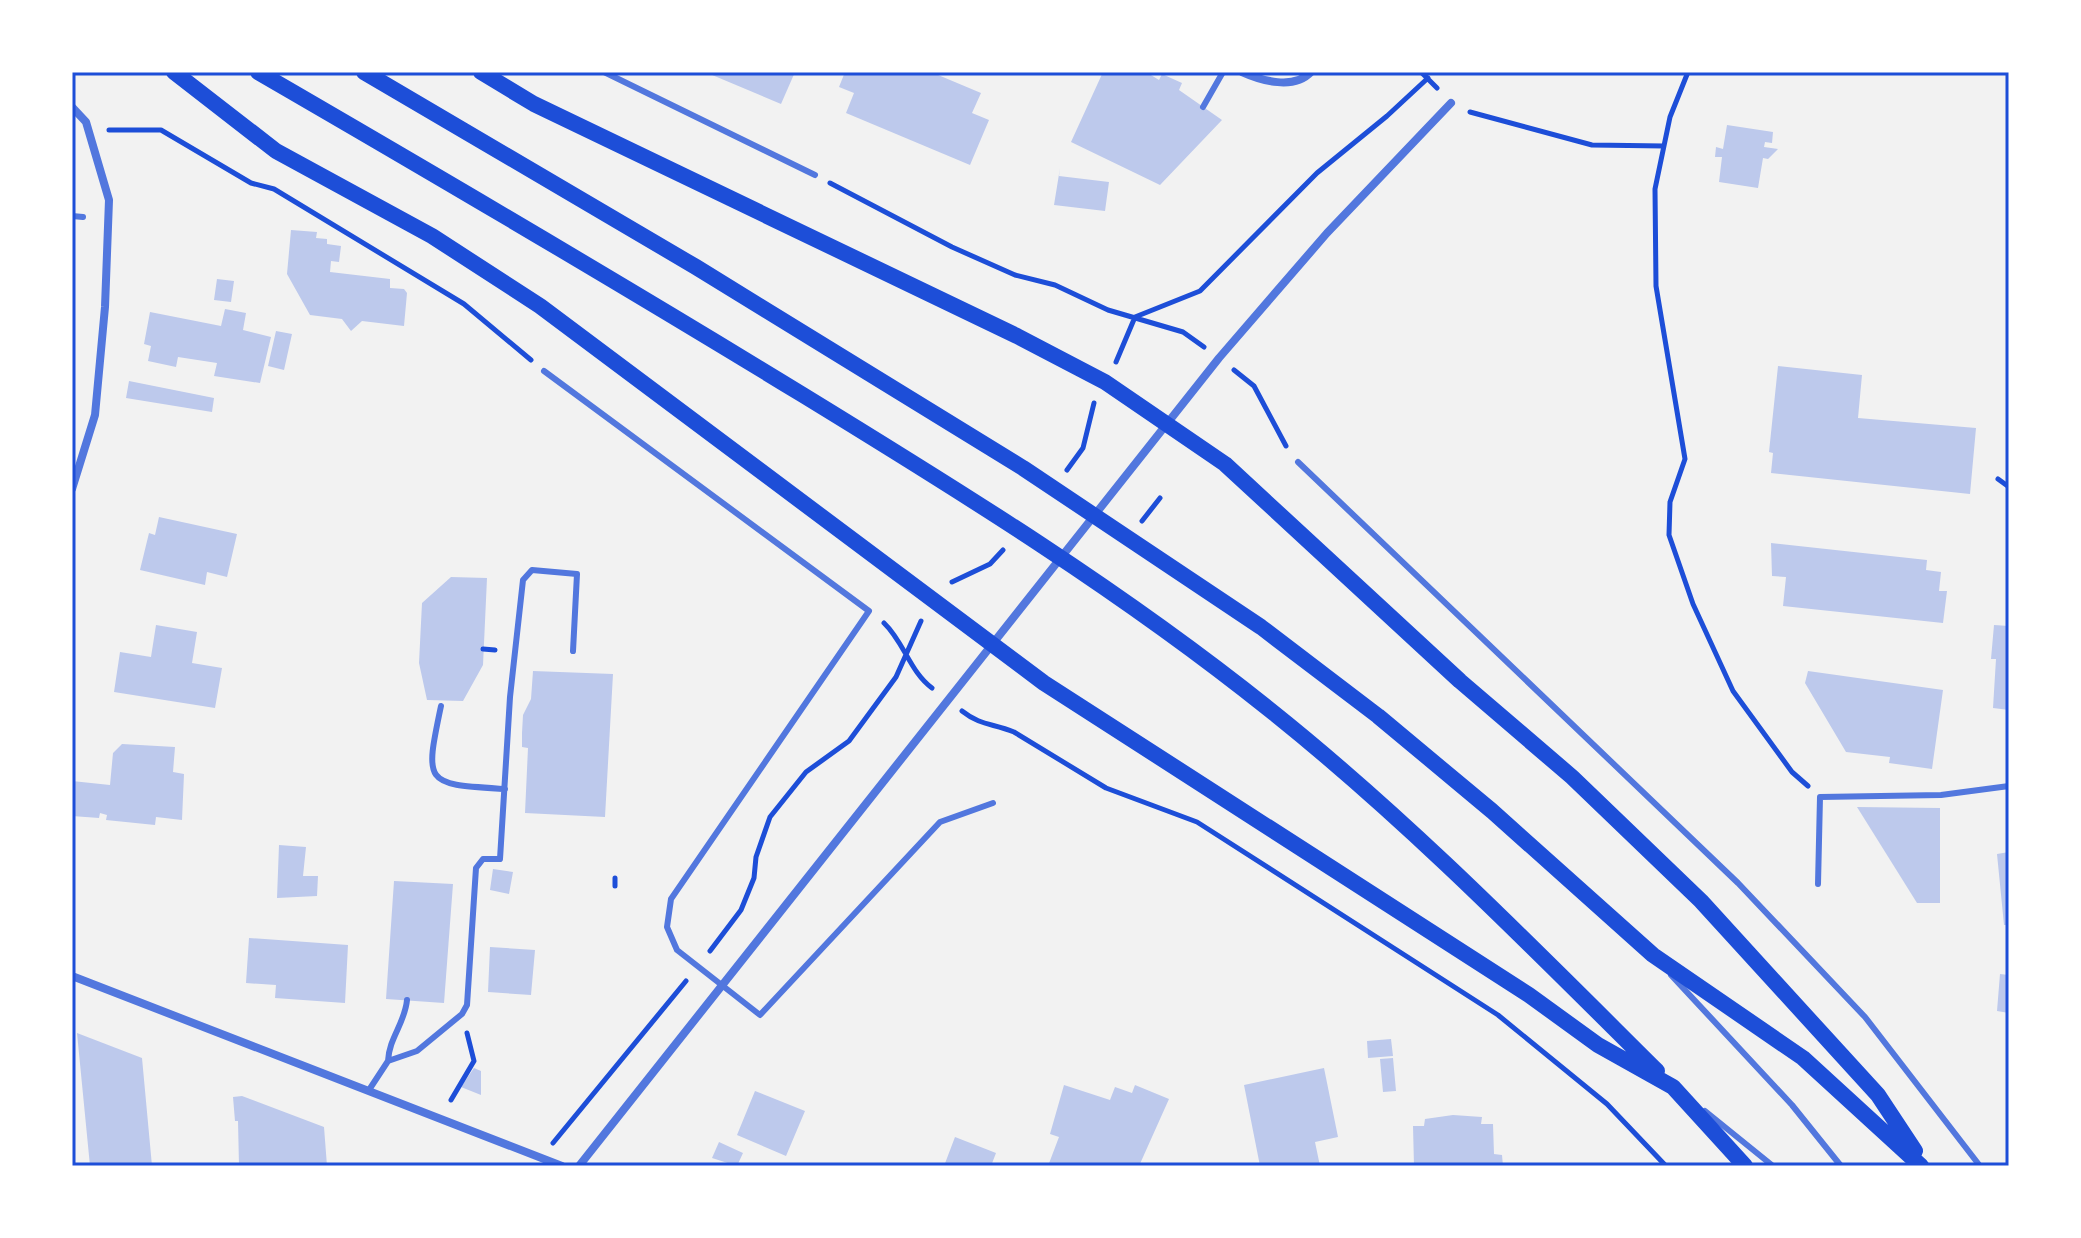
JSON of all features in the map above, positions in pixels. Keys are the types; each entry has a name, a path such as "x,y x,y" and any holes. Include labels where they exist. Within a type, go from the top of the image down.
{"main road":[{"path":"174,72 276,151 432,236 540,306 992,645 1088,711 1529,995 1598,1045 1673,1087"},
{"path":"258,72 870,436 1083,573 1173,636 1273,711 1477,893 1673,1087 1745,1166"},
{"path":"364,72 710,276 1023,468 1184,573 1378,716 1492,811 1653,955 1803,1058 1923,1166"},
{"path":"481,72 534,104 1017,336 1105,382 1168,422 1225,464 1460,681 1572,777 1701,901 1878,1095 1923,1166"}],"street":[{"path":"1242,72 1275,82 1293,81 1311,72"},
{"path":"579,1166 1168,422 1327,233 1451,103"},
{"path":"72,107 89,131 109,200 105,307 95,415 76,464 72,489"},
{"path":"72,976 562,1166"}],"lane":[{"path":"604,72 815,175"},
{"path":"1203,107 1223,72"},
{"path":"72,216 83,217"},
{"path":"544,371 869,611 671,899 667,927 670,940 698,967 760,1015 940,822 993,803"},
{"path":"1298,462 1738,883 1865,1017 1980,1166"},
{"path":"388,1061 417,1051 462,1014 467,1005 476,868 483,859 500,859 523,580 532,570 577,574 573,651"},
{"path":"441,706 431,750 431,764 437,777 449,785 505,789"},
{"path":"1818,884 1820,797 1941,795 2009,786"},
{"path":"1653,955 1792,1105 1841,1166"},
{"path":"369,1090 388,1061 389,1044 406,1014 407,1000"},
{"path":"1673,1087 1773,1166"}],"path":[{"path":"1421,72 1451,103 1515,127 1592,145 1664,146"},
{"path":"1688,72 1670,117 1655,189 1656,286 1685,459 1670,502 1669,535 1693,604 1733,691 1792,772 1820,797"},
{"path":"1123,351 1135,317 1200,291 1317,173 1428,78"},
{"path":"89,131 161,130 251,183 274,189 464,304 544,371"},
{"path":"815,175 952,247 1015,275 1055,285 1108,310 1183,332"},
{"path":"1245,377 1254,386 1280,437 1298,462"},
{"path":"1079,455 1095,398"},
{"path":"1998,479 2009,487"},
{"path":"946,586 990,564 999,555"},
{"path":"869,611 886,625 925,683"},
{"path":"554,1141 698,967 741,910 754,878 756,857 770,817 806,772 849,741 886,693 923,617"},
{"path":"974,720 981,725 997,725 1014,732 1106,788 1197,822 1498,1015 1607,1104 1666,1166"},
{"path":"615,878 615,886"},
{"path":"451,1101 474,1061 462,1014"}],"building":[{"path":"705,72 795,72 781,104"},
{"path":"845,72 931,72 981,93 972,113 989,120 970,165 846,113 854,93 839,87"},
{"path":"1103,72 1146,72 1159,80 1162,74 1182,83 1179,90 1222,120 1160,185 1071,142"},
{"path":"1727,125 1773,132 1772,143 1765,142 1764,147 1778,149 1768,159 1763,158 1758,188 1719,182 1722,157 1715,157 1716,147 1723,149"},
{"path":"1060,168 1059,176 1109,182 1105,211 1054,205"},
{"path":"291,230 317,232 316,238 327,239 327,244 341,246 339,262 331,261 330,272 390,279 390,288 404,289 407,293 404,326 362,321 351,331 342,319 310,315 287,274"},
{"path":"217,279 234,281 231,302 214,300"},
{"path":"225,309 246,313 243,330 271,337 260,383 214,376 217,363 178,357 176,367 148,361 151,346 144,344 150,312 221,326"},
{"path":"276,331 292,334 284,370 268,366"},
{"path":"1778,366 1862,375 1858,418 1976,428 1970,494 1771,473 1773,453 1769,452"},
{"path":"129,381 214,398 212,412 126,398"},
{"path":"159,517 237,534 227,577 207,572 205,585 140,570 149,533 155,535"},
{"path":"1771,543 1927,560 1926,570 1941,572 1939,591 1947,591 1943,623 1783,606 1786,577 1772,576"},
{"path":"451,577 487,578 483,665 463,701 427,700 419,663 422,603"},
{"path":"156,625 197,632 192,663 222,668 215,708 114,692 120,652 151,657"},
{"path":"1994,625 2009,626 2009,710 1993,708 1996,659 1991,659"},
{"path":"533,671 613,674 605,817 525,813 528,748 522,747 523,715 531,699"},
{"path":"1808,671 1943,690 1932,769 1889,763 1890,757 1846,752 1805,683"},
{"path":"122,744 175,747 173,772 184,774 182,820 156,817 155,825 106,820 107,815 100,813 99,818 72,816 72,781 110,785 113,753"},
{"path":"1857,807 1940,808 1940,903 1917,903"},
{"path":"279,845 306,847 303,876 318,876 317,896 277,898"},
{"path":"2009,852 2009,925 2004,925 1997,854"},
{"path":"493,869 513,872 509,894 490,890"},
{"path":"394,881 453,884 444,1003 386,999"},
{"path":"249,938 348,945 345,1003 275,998 276,985 246,983"},
{"path":"490,947 535,950 531,995 488,992"},
{"path":"2000,974 2009,975 2009,1013 1997,1011"},
{"path":"77,1033 142,1058 152,1166 90,1166"},
{"path":"1391,1039 1393,1056 1368,1058 1367,1041"},
{"path":"1393,1058 1396,1091 1383,1092 1380,1059"},
{"path":"474,1068 481,1071 481,1095 461,1087"},
{"path":"1324,1068 1338,1137 1315,1142 1320,1166 1260,1166 1244,1085"},
{"path":"1064,1085 1110,1100 1115,1087 1132,1093 1135,1085 1169,1099 1139,1166 1048,1166 1059,1137 1050,1134"},
{"path":"755,1091 805,1111 786,1156 737,1135"},
{"path":"242,1096 324,1127 327,1166 239,1166 238,1121 235,1121 233,1097"},
{"path":"1453,1115 1482,1117 1481,1124 1493,1124 1494,1154 1502,1155 1503,1166 1414,1166 1413,1126 1424,1126 1425,1119"},
{"path":"955,1137 996,1153 991,1166 944,1166"},
{"path":"719,1142 743,1153 737,1166 712,1158"}]}
